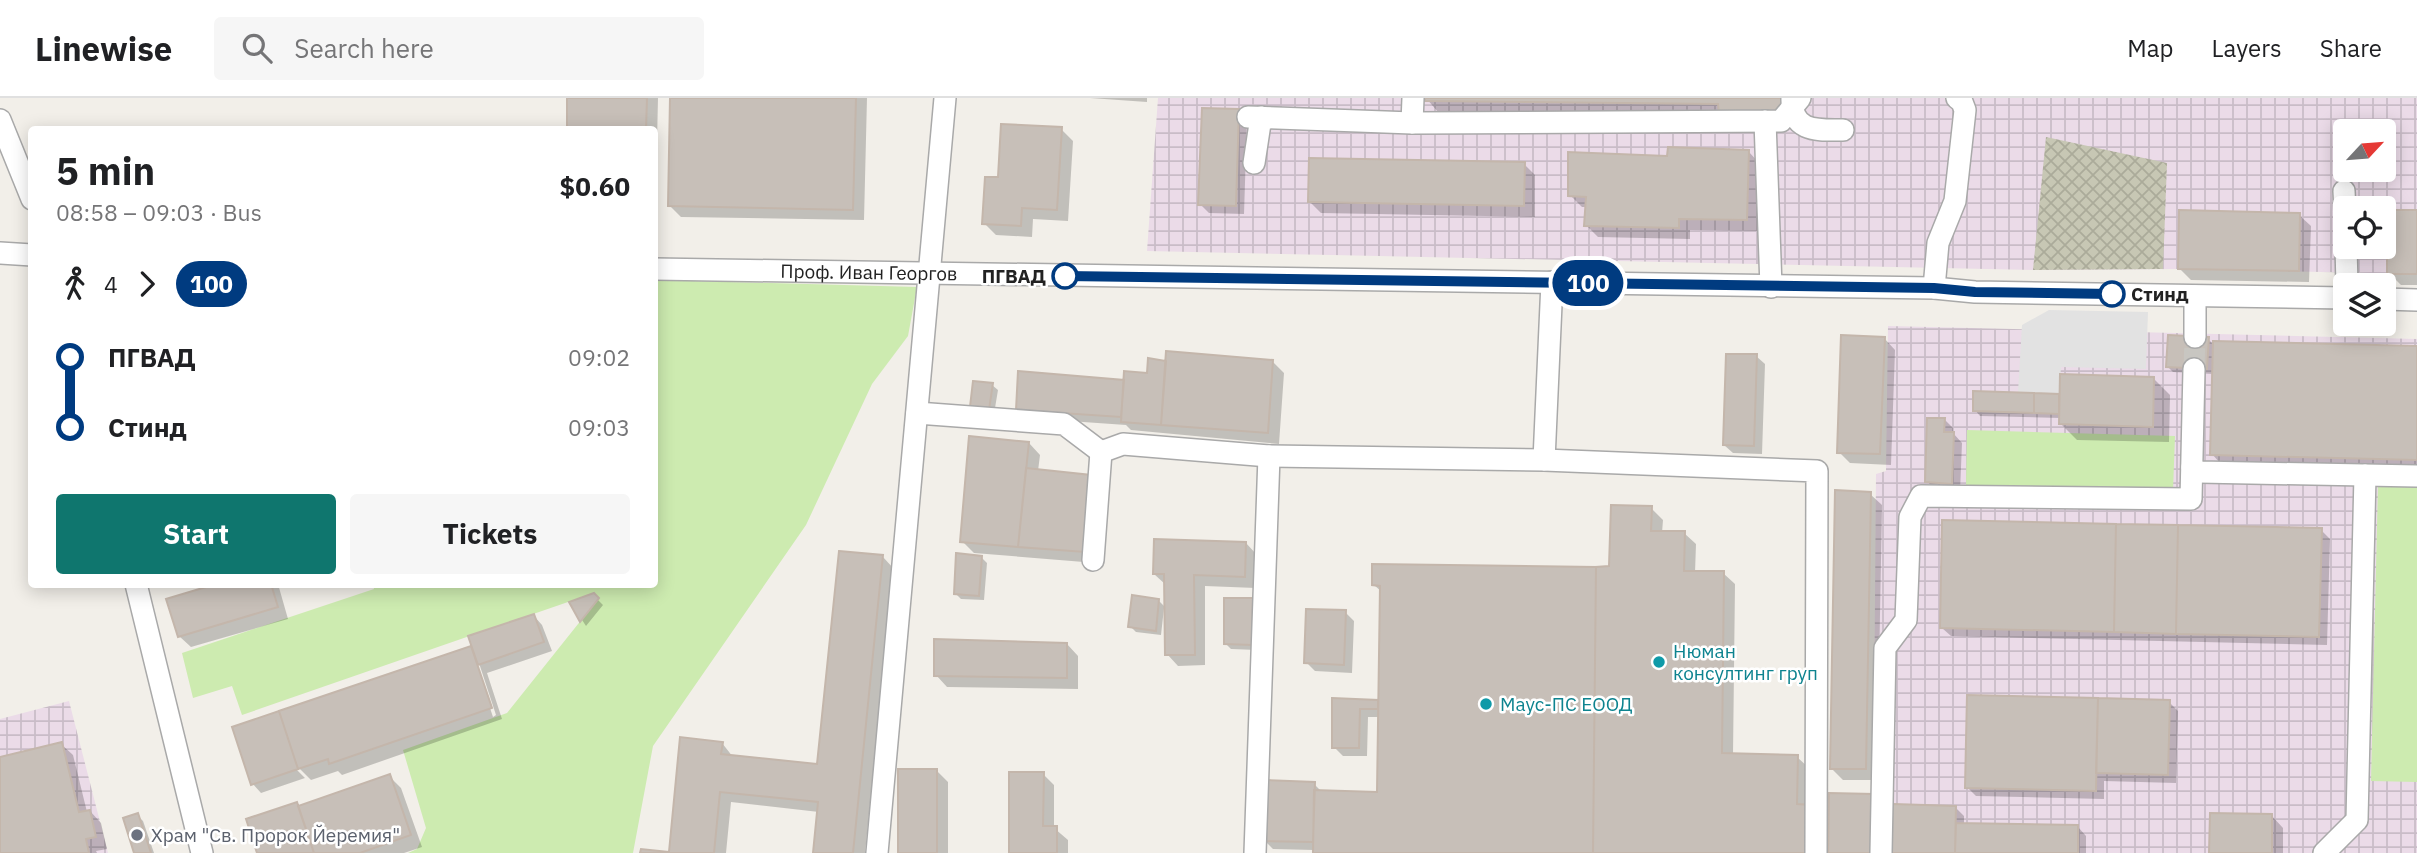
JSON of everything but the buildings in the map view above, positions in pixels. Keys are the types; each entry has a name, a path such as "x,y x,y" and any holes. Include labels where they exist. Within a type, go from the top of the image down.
{"street":[{"path":"877,853 945,98"},
{"path":"1412,123 1413,98"},
{"path":"1934,288 1938,243 1955,201 1965,110 1957,98"},
{"path":"1254,163 1266,112 1412,123 1781,121 1795,101"},
{"path":"1795,101 1801,123 1812,130 1843,130"},
{"path":"0,120 28,189"},
{"path":"1765,121 1771,287"},
{"path":"0,253 28,255"},
{"name":"Проф. Иван Георгов","path":"658,269 1934,288 1975,292 2333,298"},
{"path":"1545,460 1552,282"},
{"path":"2195,296 2195,337"},
{"path":"2396,299 2417,300"},
{"path":"1881,853 1885,648 1906,620 1910,517 1921,496 2191,499 2194,369"},
{"path":"917,412 1065,424 1101,452"},
{"path":"1101,452 1123,444 1269,456 1545,460 1817,471 1816,853"},
{"path":"1093,559 1101,452"},
{"path":"1255,853 1269,456"},
{"path":"2192,467 2199,472 2417,476"},
{"path":"2324,853 2357,820 2365,475"},
{"path":"137,588 202,853"}],"shaded area":[{"path":"1158,98 2417,98 2417,274 2178,269 2033,270 1147,251"},
{"path":"2046,137 2167,163 2163,269 2033,270"},
{"path":"2049,310 2148,312 2146,369 2061,367 2059,394 2018,392 2022,325"},
{"path":"1888,326 2417,339 2417,853 1873,853 1876,474 1886,471"},
{"path":"69,701 108,853 0,853 0,719"}],"green space":[{"path":"658,280 917,287 908,336 872,384 806,525 653,746 633,853 408,853 417,849 426,828 403,750 507,713 598,599 594,593 242,715 232,686 193,698 182,653 374,589 658,588"},
{"path":"1967,430 2175,436 2173,491 1966,485"},
{"path":"2378,484 2417,485 2417,782 2371,781"}],"tunnel":[{"path":"2194,369 2195,337"}],"bus line":[{"name":"100","path":"1065,276 1934,288 1975,292 2112,294"}],"place":[{"name":"ПГВАД","path":"1065,276"},
{"name":"Стинд","path":"2112,294"},
{"name":"Нюман консултинг груп","path":"1659,662"},
{"name":"Маус-ПС ЕООД","path":"1486,704"},
{"name":"Храм \"Св. Пророк Йеремия\"","path":"137,835"}]}
